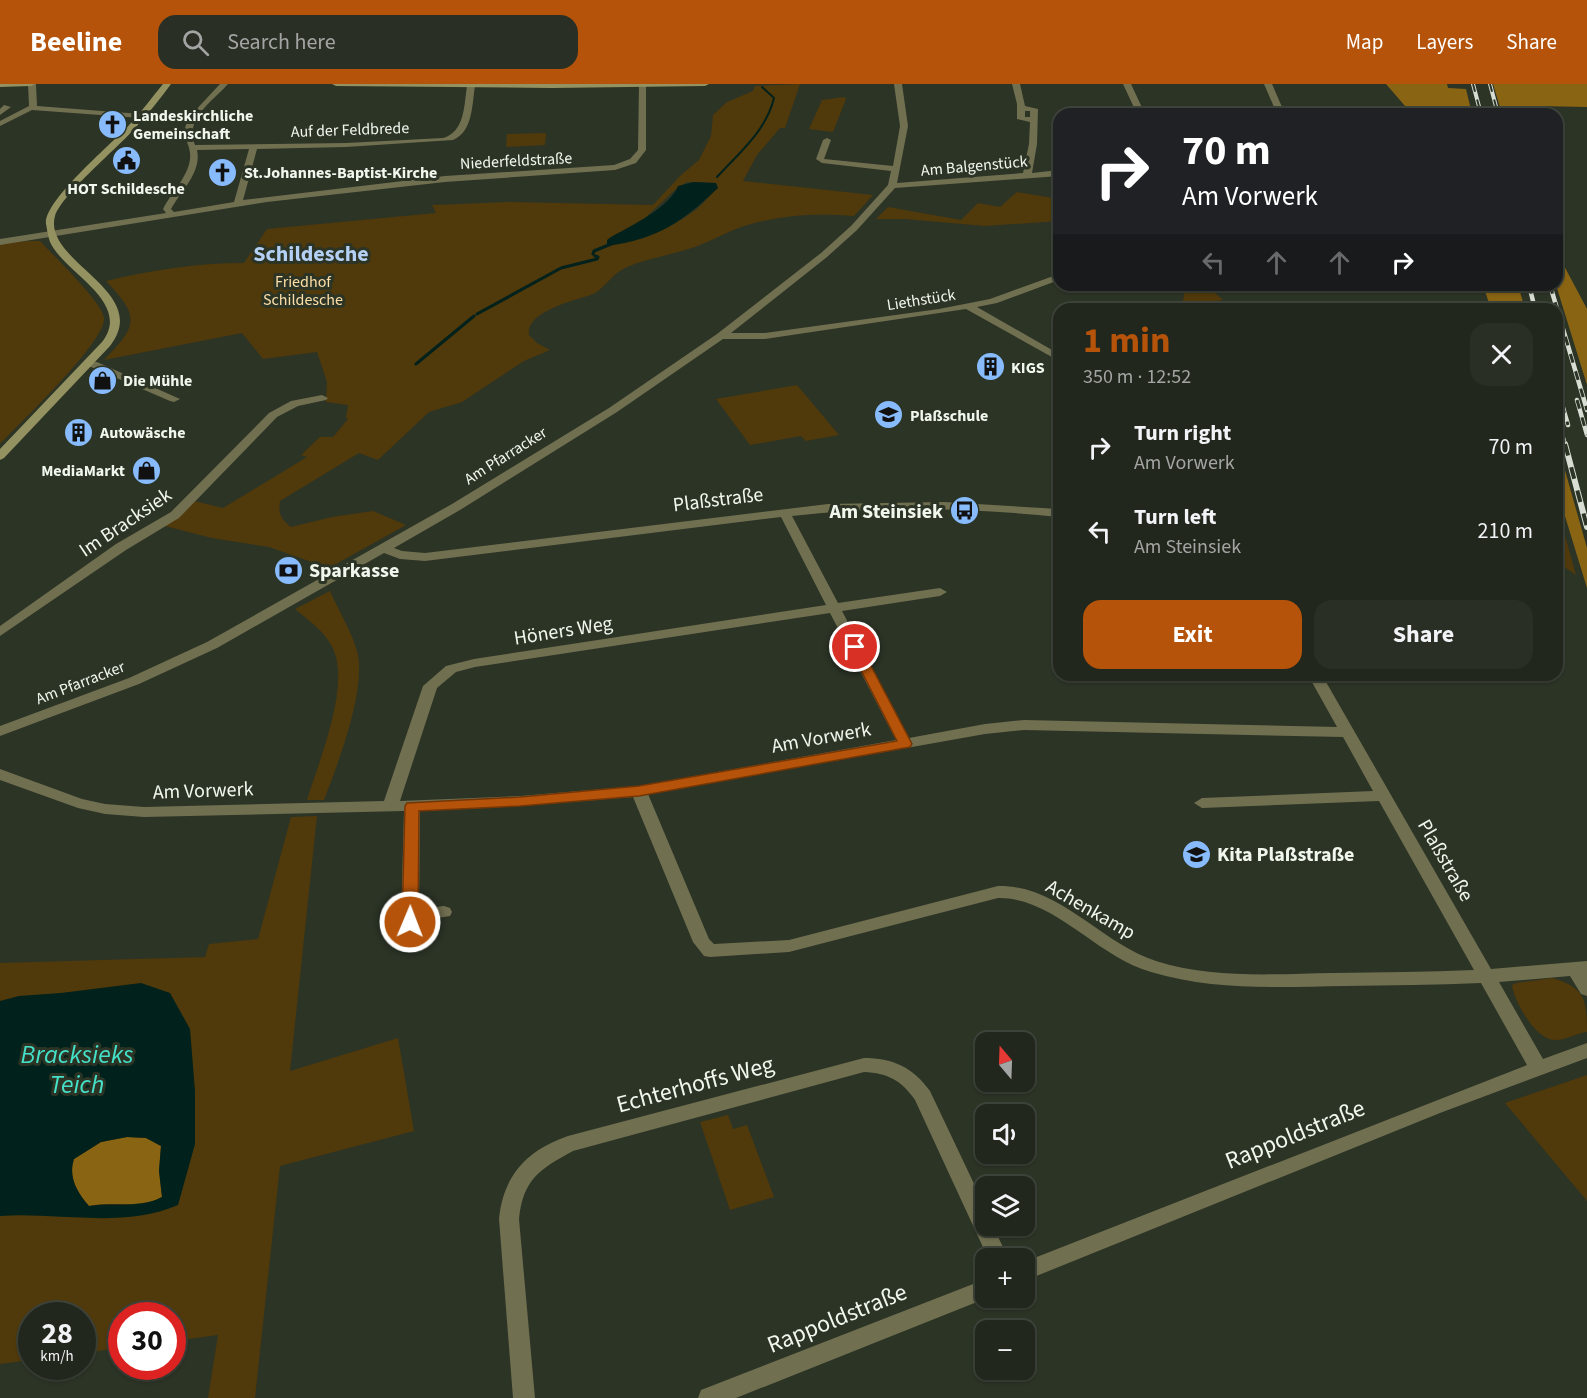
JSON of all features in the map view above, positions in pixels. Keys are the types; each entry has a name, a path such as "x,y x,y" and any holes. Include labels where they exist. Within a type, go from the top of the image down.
{"main road":[{"path":"0,85 31,84"},
{"path":"0,456 117,327 117,316 112,305 54,242 50,221 56,204 141,116 167,84"},
{"path":"336,84 471,86 705,84"}],"street":[{"path":"31,84 34,97 31,108"},
{"path":"170,213 167,209 173,195 192,167 195,155 188,135 195,116 204,103 224,84"},
{"name":"Am Pfarracker","path":"0,731 173,664 456,507 613,410 722,336 824,255 854,228 892,186 904,126 897,84"},
{"path":"1016,84 1020,108 1034,108 1035,120 1026,174"},
{"path":"1127,84 1138,108"},
{"path":"1268,84 1278,108"},
{"name":"Niederfeldstraße","path":"0,242 238,202 445,179 615,167 633,161 642,150 642,85"},
{"name":"Auf der Feldbrede","path":"192,148 357,144 451,138 459,131 465,116 471,86"},
{"path":"0,124 31,108 141,116 195,116"},
{"path":"827,140 820,159 822,160 897,169"},
{"path":"238,202 254,147"},
{"name":"Am Balgenstück","path":"892,186 1053,173"},
{"name":"Liethstück","path":"722,336 749,337 969,307 1053,279"},
{"path":"969,307 1053,355"},
{"name":"Liethstück","path":"732,327 756,332 782,333"},
{"path":"86,363 174,399"},
{"name":"Im Bracksiek","path":"0,632 121,548 175,515 273,415 296,403 322,398"},
{"name":"Plaßstraße","path":"384,548 400,555 425,556 828,508 979,506 1053,512"},
{"path":"785,514 905,744"},
{"path":"835,608 940,592"},
{"name":"Höners Weg","path":"390,807 430,686 451,669 474,663 835,608"},
{"name":"Plaßstraße","path":"1318,681 1538,1067"},
{"name":"Am Vorwerk","path":"0,774 78,803 134,812 390,807 520,801 639,791 1024,724 1346,732"},
{"name":"Achenkamp","path":"639,791 702,942 710,951 789,946 998,892 1018,893 1043,902 1110,946 1151,966 1201,976 1264,980 1487,977"},
{"path":"1202,803 1383,796"},
{"path":"412,806 410,919 444,912"},
{"path":"1487,977 1581,969 1587,989"},
{"name":"Rappoldstraße","path":"1035,1268 1538,1067 1587,1050"},
{"name":"Echterhoffs Weg","path":"524,1398 509,1219 513,1191 525,1173 544,1158 577,1141 864,1065 881,1064 900,1071 914,1083 923,1096 993,1248"},
{"name":"Rappoldstraße","path":"709,1398 975,1292"}],"green space":[{"name":"Friedhof Schildesche","path":"800,84 785,128 780,128 757,155 743,181 873,195 854,216 797,216 741,227 695,247 625,268 597,292 543,313 535,319 530,327 529,335 537,343 550,350 524,361 462,402 429,412 378,460 359,453 280,501 281,516 291,527 332,517 373,511 406,525 329,568 269,547 212,538 165,526 194,501 223,508 307,457 301,455 320,437 333,437 348,419 346,418 348,405 326,402 327,382 317,352 263,359 242,333 104,360 129,329 130,321 125,304 106,281 175,268 244,263 267,229 436,213 432,205 510,202 653,205 680,176 699,160 711,136 713,115 727,102 753,91 755,86","holes":["687,182 716,183 711,193 695,210 662,230 641,239 646,217 676,189"]},
{"path":"844,97 846,99 833,132 809,129 822,100"},
{"path":"546,133 545,145 506,147 507,134"},
{"path":"1017,192 1053,198 1053,221 985,226 905,219 876,219 888,207 961,220 978,203 1000,207"},
{"path":"40,241 86,290 104,318 101,329 92,344 0,444 0,244"},
{"path":"1185,291 1213,291 1223,300 1202,303 1183,303"},
{"path":"797,385 839,435 806,441 801,436 750,445 716,399"},
{"path":"1563,528 1576,575 1563,566"},
{"path":"330,591 350,631 358,655 358,689 349,728 324,800 307,800 330,729 338,673 336,657 330,642 320,630 295,609"},
{"path":"317,816 290,1071 398,1038 414,1131 280,1166 255,1398 208,1398 218,1335 186,1339 186,1302 108,1302 108,1350 96,1351 96,1302 18,1302 18,1362 0,1364 0,963 205,957 209,944 258,939 291,817"},
{"path":"1552,978 1572,986 1582,997 1585,1004 1587,1032 1562,1039 1547,1038 1533,1026 1521,1009 1512,985"},
{"path":"1587,1075 1587,1201 1505,1103"},
{"path":"728,1115 733,1129 747,1125 774,1197 730,1210 700,1122"}],"shaded area":[{"path":"1386,84 1447,84 1448,88 1466,89 1471,108 1407,108"},
{"path":"1493,84 1587,84 1587,107 1500,108"},
{"path":"1563,264 1587,309 1587,385 1563,303 1558,291 1563,291"},
{"path":"1485,291 1520,291 1523,303 1489,303"},
{"path":"1563,463 1587,548 1587,588 1563,510"},
{"path":"127,1137 146,1138 161,1146 159,1171 162,1197 145,1203 89,1206 73,1178 74,1159 101,1142"}],"water":[{"path":"694,182 716,183 718,188 681,219 655,234 607,246 607,240 659,208 674,194 678,186"},
{"name":"Bracksieks Teich","path":"141,983 170,993 190,1029 195,1091 195,1144 178,1205 157,1212 113,1218 0,1216 0,1001 19,996","holes":["127,1137 146,1138 161,1146 159,1171 162,1197 145,1203 89,1206 73,1178 74,1159 101,1142"]}],"waterway":[{"path":"717,177 751,141 765,121 774,98 762,87"},
{"path":"593,254 594,251 611,244 608,245"},
{"path":"477,314 561,268 597,259 598,257 595,256"},
{"path":"416,364 474,316"}],"railway":[{"path":"1473,84 1479,108"},
{"path":"1490,84 1496,108"},
{"path":"1530,291 1534,303"},
{"path":"1552,291 1555,303"},
{"path":"1563,329 1587,410"},
{"path":"1577,400 1587,435"},
{"path":"1563,408 1568,425"},
{"path":"1563,438 1565,445"},
{"path":"1565,444 1587,527"}],"place":[{"name":"Landeskirchliche Gemeinschaft","path":"112,124"},
{"name":"HOT Schildesche","path":"126,160"},
{"name":"St.Johannes-Baptist-Kirche","path":"223,172"},
{"name":"KIGS","path":"990,367"},
{"name":"Die Mühle","path":"102,380"},
{"name":"Plaßschule","path":"889,415"},
{"name":"Autowäsche","path":"79,432"},
{"name":"MediaMarkt","path":"146,470"},
{"name":"Am Steinsiek","path":"964,511"},
{"name":"Sparkasse","path":"288,570"},
{"name":"Kita Plaßstraße","path":"1196,854"}],"district":[{"name":"Schildesche","path":"311,253"}],"route":[{"path":"410,922 412,806 520,801 639,791 905,744 855,647"}]}
